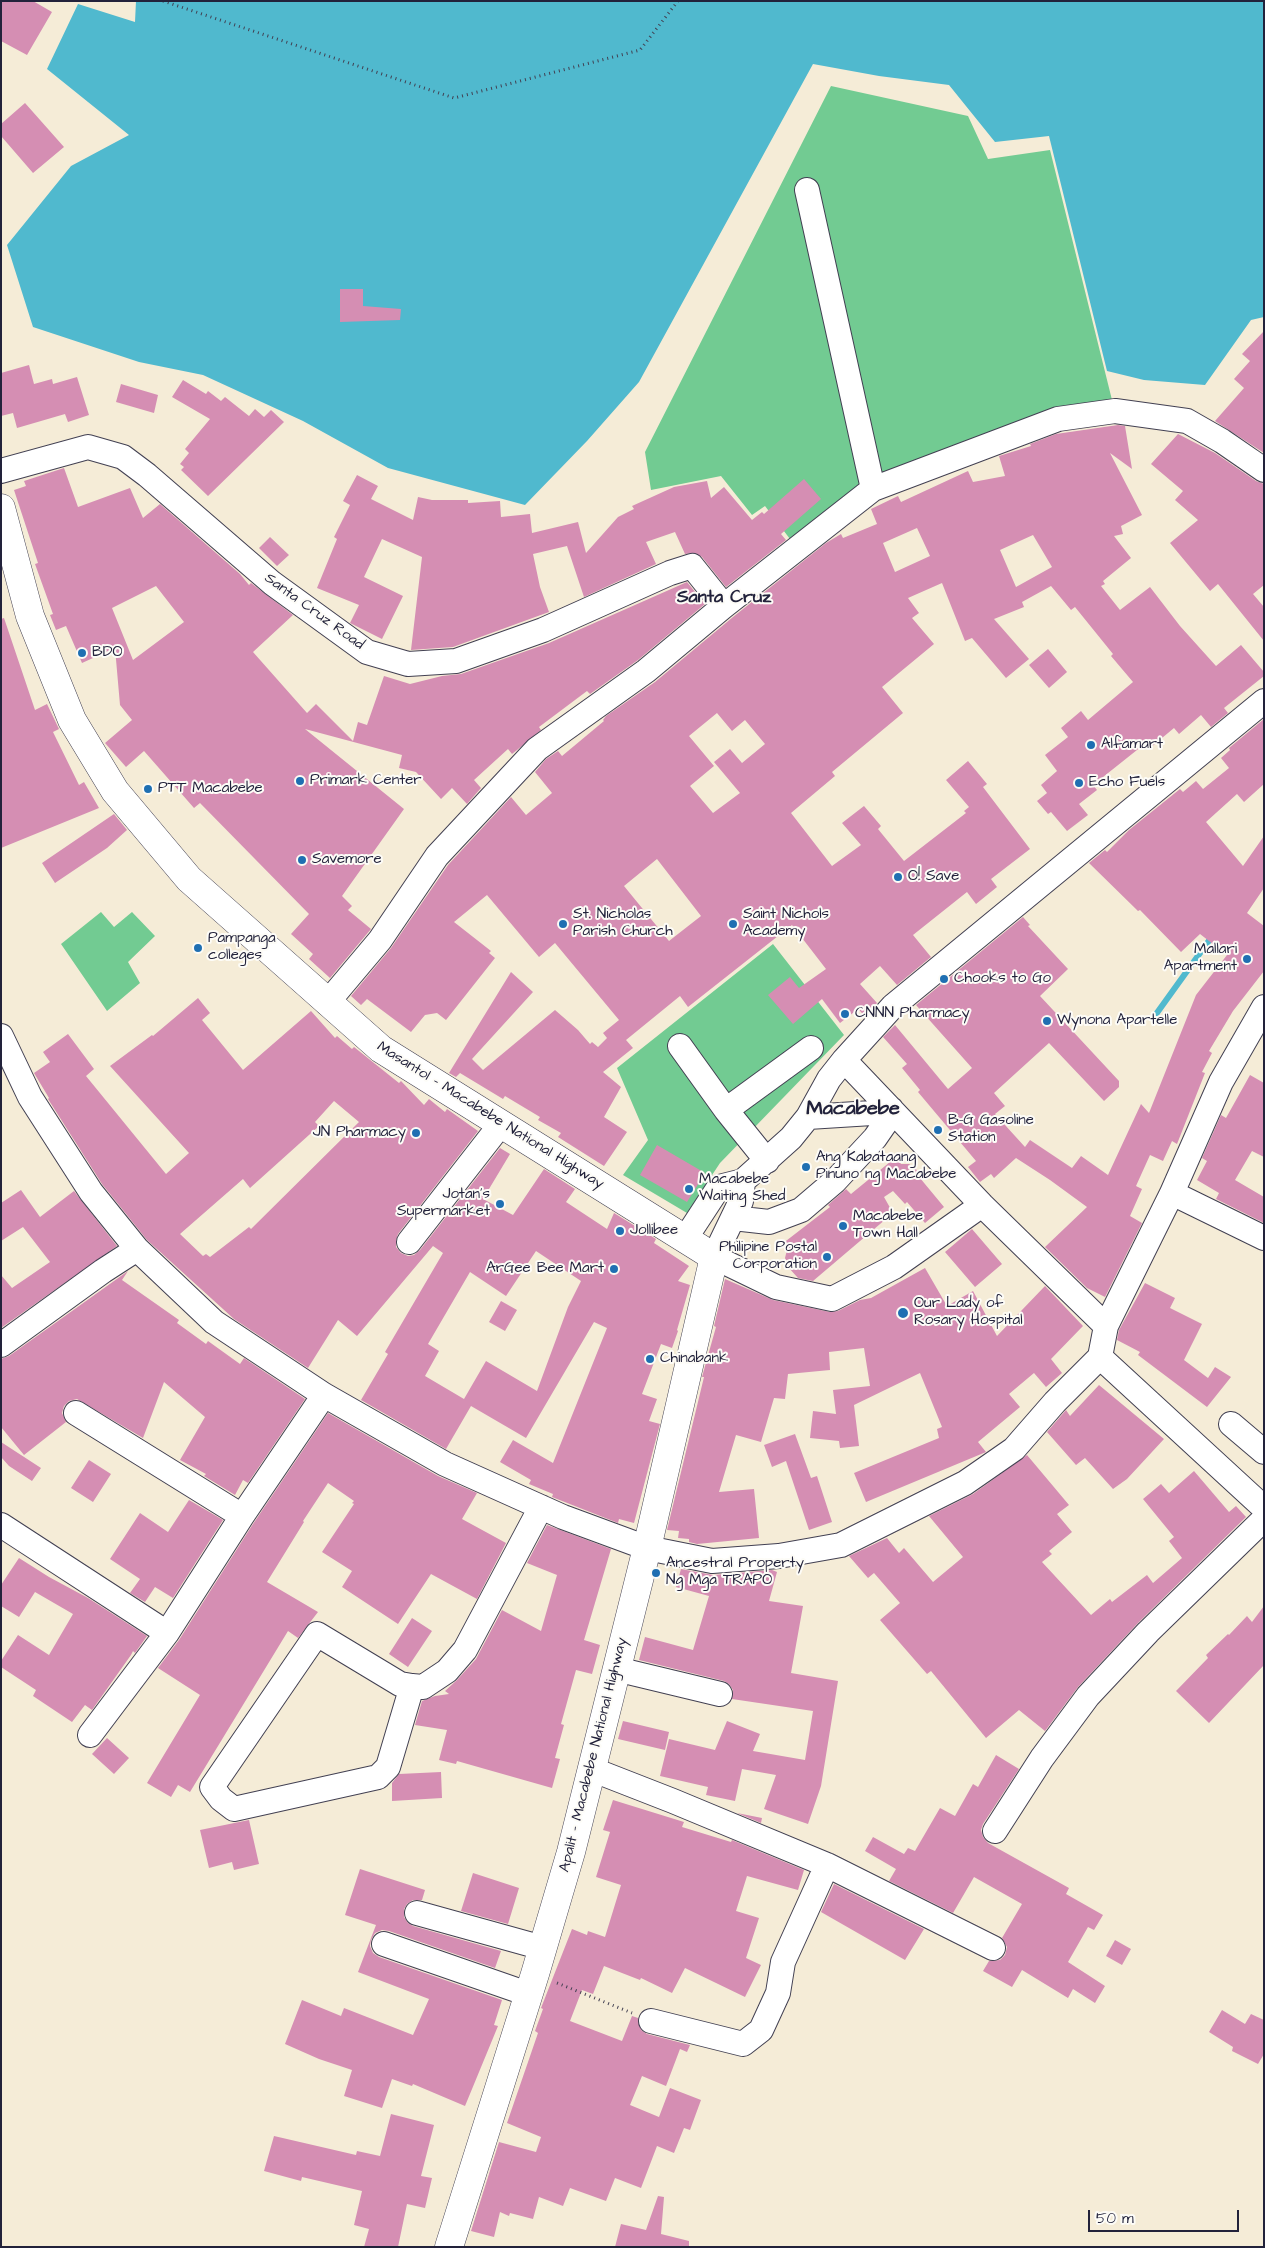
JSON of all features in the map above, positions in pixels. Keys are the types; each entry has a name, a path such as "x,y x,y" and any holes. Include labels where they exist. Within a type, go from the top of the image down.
{"main road":[{"name":"Masantol - Macabebe National Highway","path":"1,508 30,616 72,720 115,790 189,880 381,1049 714,1257"},
{"name":"Apalit - Macabebe National Highway","path":"449,2247 543,1948 571,1852 647,1548 714,1257"}],"street":[{"path":"807,190 873,489"},
{"path":"326,1002 380,940 437,856 538,749 646,672 724,606 873,489 1058,419 1115,411 1187,420 1264,470"},
{"name":"Santa Cruz Road","path":"1,471 88,447 123,457 147,475 272,583 367,652 408,664 456,661 543,630 670,573 692,566 724,606"},
{"path":"685,1238 719,1188 743,1181 791,1138 808,1117 829,1079 893,1006 1264,700"},
{"path":"1,1036 30,1098 91,1192 138,1249 214,1322 324,1395 445,1464 563,1518 647,1548 712,1561 779,1556 841,1544 965,1483 1014,1449 1055,1402 1100,1357 1106,1326 1172,1193 1221,1082 1264,1007"},
{"path":"680,1046 726,1110 767,1161"},
{"path":"726,1110 811,1048"},
{"path":"844,1060 982,1204 1106,1326"},
{"path":"808,1117 872,1114 892,1110"},
{"path":"733,1218 769,1222 801,1210 835,1181 875,1138 892,1110"},
{"path":"409,1242 501,1124"},
{"path":"743,1181 741,1202 714,1257 776,1287 832,1299 894,1267 982,1204"},
{"path":"1172,1193 1264,1238"},
{"path":"1,1345 103,1271 138,1249"},
{"path":"995,1831 1042,1758 1088,1696 1262,1505 1100,1357"},
{"path":"90,1735 166,1632 324,1395"},
{"path":"76,1413 242,1516"},
{"path":"1231,1424 1264,1452"},
{"path":"412,1686 388,1767 378,1777 234,1809 221,1799 212,1787 318,1634 400,1684 423,1687 447,1671 465,1650 541,1507"},
{"path":"1,1525 166,1632"},
{"path":"616,1669 720,1694"},
{"path":"591,1770 673,1801 827,1865 993,1948"},
{"path":"651,2021 743,2044 761,2030 778,1992 783,1962 827,1865"},
{"path":"417,1913 543,1948"},
{"path":"384,1944 531,1984"}],"path":[{"path":"163,1 454,98 640,50 678,1"},
{"path":"531,1984 651,2021"}],"green space":[{"path":"831,86 968,116 988,159 1050,150 1112,400 1022,420 793,543 765,506 752,515 721,476 651,490 645,452"},
{"path":"101,912 114,927 132,912 155,936 128,962 140,983 107,1011 61,944"},
{"path":"773,944 844,1035 720,1163 687,1213 623,1175 648,1140 617,1068"}],"water":[{"path":"136,1 1264,1 1264,317 1251,320 1205,385 1144,380 1107,371 1049,136 995,142 949,85 879,76 813,64 639,382 587,441 525,505 388,468 303,421 203,375 139,362 33,327 7,245 71,166 129,135 47,69 78,4 135,22"}],"building":[{"path":"1,1 33,1 52,12 27,55 1,41"},
{"path":"25,103 64,147 33,173 1,136 1,124"},
{"path":"340,289 363,289 363,306 401,309 400,320 340,322"},
{"path":"1264,331 1264,453 1215,421 1244,388 1234,379 1250,361 1242,354"},
{"path":"29,365 34,384 52,379 53,384 77,377 89,415 68,422 65,414 17,428 13,413 1,416 1,373"},
{"path":"183,380 206,394 208,391 221,401 225,397 249,416 255,409 264,417 271,410 284,422 208,496 181,470 184,467 180,464 189,453 185,449 210,419 172,397"},
{"path":"121,384 158,395 154,413 116,402"},
{"path":"1118,425 1125,426 1132,469 1110,453 1142,515 1121,526 1123,534 1114,536 1131,558 1103,581 1105,584 1101,586 1120,610 1150,587 1180,626 1216,666 1241,645 1264,672 1264,676 1224,708 1228,713 1211,727 1201,715 1179,734 1174,728 1150,748 1146,743 1137,750 1093,785 1097,790 1079,804 1088,815 1067,831 1051,812 1048,814 1037,801 1047,793 1041,785 1057,771 1045,755 1068,737 1061,728 1081,711 1088,720 1133,682 1075,607 1071,610 1051,586 1022,602 1024,607 994,619 1029,659 1006,678 972,638 965,641 942,583 908,598 919,613 912,618 934,644 882,687 903,713 832,772 835,776 791,813 832,866 861,845 842,823 864,806 881,826 878,829 904,861 966,813 964,811 969,807 946,780 968,761 987,784 983,787 1030,849 991,879 997,887 976,904 967,892 913,935 931,957 897,985 880,966 860,984 877,1003 865,1016 858,1009 840,1023 822,999 793,1024 768,995 790,977 799,988 826,969 792,925 688,1007 680,996 626,1040 633,1048 603,1072 621,1087 604,1117 627,1132 604,1166 558,1137 561,1133 538,1120 540,1117 505,1096 503,1099 460,1073 456,1077 449,1073 511,972 533,992 472,1059 483,1070 555,1010 578,1030 590,1044 592,1042 598,1047 607,1038 603,1033 619,1020 555,943 539,957 487,895 454,922 491,951 489,953 495,958 446,1020 437,1013 425,1015 411,1032 367,999 361,1005 351,996 391,948 448,865 511,797 526,815 552,793 535,772 546,759 558,751 562,756 604,721 606,716 655,682 826,543 841,534 843,538 877,524 871,509 898,496 901,502 968,471 973,482 1005,476 999,456 1031,446 1030,444 1056,434","holes":["917,528 930,556 895,572 883,543","1033,535 1052,567 1016,587 1000,550","717,713 732,731 745,720 765,744 742,763 730,749 714,762 740,793 713,813 690,786 714,766 689,736","657,859 701,916 669,941 624,886"]},
{"path":"1178,434 1215,453 1256,481 1264,484 1264,585 1253,594 1264,607 1264,641 1218,584 1210,591 1170,543 1198,520 1175,500 1183,491 1151,464"},
{"path":"64,468 78,507 130,488 143,518 160,504 240,574 249,585 251,583 293,615 253,652 307,713 316,704 353,741 358,722 367,725 384,676 410,684 442,676 461,674 549,643 687,582 705,604 638,660 590,694 587,691 539,727 541,730 512,754 508,749 474,780 481,788 467,804 452,788 441,799 416,772 399,768 402,755 305,729 404,809 342,896 352,906 348,910 371,929 330,978 309,959 313,954 291,934 309,914 200,803 194,808 144,751 126,767 105,743 132,720 120,705 115,648 82,663 66,626 56,630 50,615 53,614 35,564 38,563 14,490 26,486 24,481","holes":["156,586 184,622 133,660 112,608"]},
{"path":"357,475 378,486 371,499 413,520 418,497 432,500 468,500 468,503 500,501 501,517 530,514 532,533 578,522 586,553 618,517 634,509 632,506 674,487 707,481 711,498 724,487 752,520 762,512 764,514 804,479 821,499 781,534 786,540 726,587 702,557 695,553 685,554 675,532 646,542 656,564 584,597 567,546 533,554 540,587 549,612 453,647 411,650 422,557 382,539 364,577 403,596 382,639 350,623 359,605 317,588 337,539 334,537 350,505 343,501"},
{"path":"270,537 289,555 277,566 259,548"},
{"path":"4,618 35,710 47,704 59,729 53,732 79,785 84,782 99,808 1,848 1,619"},
{"path":"1048,649 1067,672 1049,688 1029,665"},
{"path":"1264,719 1264,784 1244,802 1237,794 1206,822 1243,866 1264,836 1264,888 1247,913 1264,926 1264,971 1233,1011 1209,1051 1212,1053 1202,1072 1205,1073 1177,1144 1172,1141 1163,1161 1150,1155 1136,1186 1142,1189 1130,1216 1142,1223 1105,1297 1087,1288 1045,1247 1087,1207 1016,1158 994,1178 991,1174 980,1182 968,1167 976,1161 918,1092 920,1090 902,1068 907,1064 883,1037 895,1025 948,1089 972,1068 916,1005 1023,917 1030,925 1028,926 1068,969 1040,996 1119,1081 1119,1087 1104,1101 1049,1043 994,1093 1005,1106 995,1114 1025,1147 1030,1140 1072,1168 1081,1156 1108,1175 1141,1104 1149,1113 1196,995 1227,955 1200,934 1181,952 1140,910 1138,911 1089,863 1105,850 1107,852 1129,830 1180,789 1183,792 1196,781 1203,789 1229,768 1221,758 1230,750 1229,748"},
{"path":"114,814 127,830 107,848 55,883 42,863"},
{"path":"198,998 210,1013 202,1020 243,1070 311,1011 335,1038 337,1036 352,1049 354,1047 399,1083 401,1081 424,1105 429,1099 445,1112 447,1109 478,1131 398,1234 396,1247 401,1253 408,1256 414,1255 420,1250 500,1148 510,1154 483,1199 513,1215 544,1169 575,1189 566,1202 607,1229 614,1213 656,1239 654,1243 689,1266 678,1281 690,1285 672,1348 661,1344 642,1394 657,1399 649,1421 660,1424 634,1523 619,1519 618,1523 552,1497 553,1494 529,1484 531,1480 500,1462 513,1440 553,1463 607,1328 594,1322 526,1438 471,1406 446,1449 361,1400 388,1354 385,1352 443,1253 433,1246 357,1336 338,1320 308,1368 234,1319 147,1240 102,1184 48,1099 34,1073 50,1062 43,1052 68,1034 94,1069 86,1076 166,1174 189,1153 110,1066 153,1036","holes":["334,1101 359,1122 251,1229 249,1227 210,1257 206,1254 203,1256 180,1234 243,1179 250,1188 319,1126 315,1122","536,1251 581,1281 568,1307 537,1391 486,1361 464,1399 425,1376 439,1351 428,1344 470,1272 506,1296"]},
{"path":"1250,1075 1264,1083 1264,1157 1252,1151 1235,1180 1264,1197 1264,1223 1216,1199 1219,1193 1197,1180 1207,1161 1202,1158 1221,1115 1226,1118"},
{"path":"657,1145 705,1173 687,1202 640,1175"},
{"name":"Macabebe Town Hall","path":"896,1157 901,1164 909,1164 916,1169 920,1178 944,1207 925,1223 907,1202 905,1204 893,1191 884,1197 893,1213 813,1281 798,1278 788,1267 785,1258 787,1250 782,1244 830,1207 828,1205 846,1189 851,1194"},
{"path":"21,1190 40,1217 74,1191 117,1246 1,1328 1,1275 12,1288 50,1262 23,1227 1,1241 1,1203"},
{"path":"972,1229 1002,1264 975,1287 945,1252"},
{"path":"925,1268 947,1306 973,1291 997,1336 1045,1286 1083,1326 1051,1359 1062,1373 1046,1387 1034,1373 1009,1394 1020,1407 978,1442 986,1452 866,1502 854,1473 939,1438 937,1429 942,1427 920,1373 854,1405 859,1446 840,1448 839,1441 810,1438 813,1411 836,1414 833,1390 870,1386 864,1348 829,1352 830,1370 788,1374 785,1399 774,1398 761,1442 736,1435 719,1492 754,1489 759,1538 697,1544 689,1542 689,1539 678,1538 679,1531 667,1530 704,1377 702,1377 716,1327 714,1326 725,1279 773,1300 830,1312 838,1311 860,1300 871,1298"},
{"path":"128,1271 122,1280 179,1320 177,1323 206,1344 208,1341 240,1364 244,1358 305,1399 248,1483 243,1480 235,1495 204,1476 206,1474 180,1460 205,1417 164,1382 143,1438 77,1399 69,1401 64,1406 62,1413 66,1422 24,1455 1,1427 1,1359 9,1356"},
{"path":"1145,1283 1175,1298 1170,1308 1202,1324 1184,1360 1208,1378 1215,1367 1231,1377 1207,1407 1138,1355 1140,1352 1117,1340 1119,1330"},
{"path":"501,1301 517,1310 505,1331 489,1322"},
{"path":"1099,1385 1164,1439 1127,1479 1113,1489 1085,1458 1076,1465 1047,1432 1066,1410 1070,1416"},
{"path":"328,1413 438,1476 477,1493 462,1519 506,1543 477,1599 431,1574 398,1624 342,1587 352,1571 322,1552 354,1504 352,1503 354,1501 328,1483 267,1582 318,1612 298,1638 288,1631 190,1792 178,1785 171,1797 147,1783 200,1695 158,1668 179,1640 253,1524"},
{"path":"795,1434 811,1478 817,1476 832,1522 809,1530 786,1461 772,1467 764,1445"},
{"path":"1,1442 41,1468 32,1481 9,1466 1,1457"},
{"path":"1027,1455 1069,1505 1057,1514 1072,1532 1049,1551 1052,1554 1042,1562 1091,1615 1110,1599 1112,1602 1147,1575 1153,1583 1182,1558 1169,1541 1174,1537 1143,1499 1161,1484 1169,1493 1194,1471 1229,1512 1236,1506 1246,1517 1138,1623 1078,1687 1045,1731 1019,1710 986,1738 931,1671 927,1674 880,1620 900,1603 874,1573 868,1578 849,1556 887,1538 899,1553 904,1548 933,1582 963,1557 929,1516 973,1494"},
{"path":"89,1460 111,1474 93,1502 71,1488"},
{"path":"189,1500 223,1520 173,1598 155,1587 145,1602 130,1593 140,1579 110,1559 140,1513 168,1532"},
{"path":"547,1525 611,1549 584,1640 600,1645 592,1674 576,1670 561,1724 564,1725 555,1758 560,1759 552,1788 457,1761 456,1764 439,1760 447,1730 415,1725 422,1701 435,1696 449,1694 445,1691 476,1659 502,1610 541,1631 557,1575 527,1563"},
{"path":"19,1558 88,1598 147,1636 135,1653 133,1651 92,1710 85,1705 72,1722 33,1696 36,1690 1,1667 1,1661 18,1635 49,1655 73,1614 35,1592 19,1617 1,1606 1,1585"},
{"path":"681,1569 713,1575 772,1570 777,1572 769,1601 803,1606 791,1673 838,1681 821,1786 808,1824 764,1809 776,1775 742,1769 735,1801 706,1795 708,1787 660,1776 669,1739 715,1750 727,1721 760,1734 753,1751 805,1760 813,1711 732,1699 733,1690 724,1681 639,1660 645,1637 693,1650 709,1596 676,1587"},
{"path":"1264,1606 1264,1665 1209,1723 1176,1691 1208,1658 1206,1655 1247,1616 1252,1622"},
{"path":"412,1618 432,1631 408,1667 389,1654"},
{"path":"623,1721 669,1732 665,1750 618,1739"},
{"path":"107,1738 129,1758 114,1774 92,1754"},
{"path":"996,1755 1019,1769 983,1824 981,1830 983,1837 988,1843 1069,1888 1066,1894 1103,1915 1094,1930 1088,1927 1068,1962 1105,1986 1095,2003 1073,1989 1068,1998 1022,1970 1012,1987 983,1971 989,1961 1000,1960 1005,1955 1007,1947 1002,1938 1022,1904 974,1877 953,1913 889,1881 896,1869 865,1851 873,1837 904,1854 908,1848 915,1851 940,1808 955,1816 973,1784 978,1787"},
{"path":"441,1772 442,1798 392,1801 392,1783 399,1774"},
{"path":"613,1800 684,1822 682,1827 731,1842 732,1840 804,1870 798,1890 747,1876 736,1911 759,1918 746,1958 761,1965 745,1997 685,1968 672,1993 641,1978 640,1980 604,1966 593,1994 582,1990 570,2021 622,2041 632,2016 638,2018 641,2030 647,2034 690,2045 687,2052 680,2049 666,2086 642,2076 630,2105 659,2117 670,2088 701,2100 690,2130 684,2128 674,2153 657,2146 641,2188 615,2178 606,2201 570,2188 563,2206 539,2197 533,2219 510,2213 509,2216 500,2212 494,2237 471,2231 499,2142 536,2152 541,2137 507,2123 538,2033 535,2031 543,2009 541,2008 572,1929 587,1935 588,1931 605,1937 621,1885 596,1877 610,1832 603,1830"},
{"path":"737,1813 762,1818 761,1823"},
{"path":"249,1820 259,1864 234,1870 232,1862 209,1868 200,1830"},
{"path":"360,1869 425,1890 422,1900 413,1900 404,1909 404,1917 413,1926 501,1951 495,1968 389,1931 382,1930 375,1933 371,1940 370,1946 373,1953 379,1957 502,2000 494,2025 498,2026 465,2106 413,2084 412,2086 392,2079 382,2108 344,2096 352,2070 319,2059 285,2044 302,2000 341,2016 344,2008 413,2035 429,1999 358,1972 376,1925 345,1915"},
{"path":"473,1873 519,1888 508,1924 461,1911"},
{"path":"834,1884 924,1929 905,1960 821,1912"},
{"path":"1115,1940 1131,1949 1122,1965 1106,1956"},
{"path":"1222,2010 1245,2024 1251,2014 1264,2020 1264,2054 1258,2064 1232,2051 1233,2047 1209,2032"},
{"path":"391,2114 434,2125 421,2176 432,2178 425,2208 407,2204 398,2247 364,2247 369,2229 354,2225 362,2191 302,2177 301,2181 264,2171 274,2136 356,2155 357,2151 380,2156"},
{"path":"658,2196 664,2197 661,2234 689,2241 689,2247 615,2247 621,2224 646,2230"}],"waterway":[{"path":"1154,1017 1213,935"}],"place":[{"name":"BDO","path":"82,653"},
{"name":"Alfamart","path":"1091,745"},
{"name":"Primark Center","path":"300,781"},
{"name":"Echo Fuels","path":"1079,783"},
{"name":"PTT Macabebe","path":"148,789"},
{"name":"Savemore","path":"302,860"},
{"name":"O! Save","path":"898,877"},
{"name":"St. Nicholas Parish Church","path":"563,924"},
{"name":"Saint Nichols Academy","path":"733,924"},
{"name":"Pampanga colleges","path":"198,948"},
{"name":"Mallari Apartment","path":"1247,959"},
{"name":"Chooks to Go","path":"944,979"},
{"name":"CNNN Pharmacy","path":"845,1014"},
{"name":"Wynona Apartelle","path":"1047,1021"},
{"name":"B-G Gasoline Station","path":"938,1130"},
{"name":"JN Pharmacy","path":"416,1133"},
{"name":"Ang Kabataang Pinuno ng Macabebe","path":"806,1167"},
{"name":"Macabebe Waiting Shed","path":"689,1189"},
{"name":"Jotan's Supermarket","path":"500,1204"},
{"name":"Macabebe Town Hall","path":"843,1226"},
{"name":"Jollibee","path":"620,1231"},
{"name":"Philipine Postal Corporation","path":"827,1257"},
{"name":"ArGee Bee Mart","path":"614,1269"},
{"name":"Our Lady of Rosary Hospital","path":"903,1313"},
{"name":"Chinabank","path":"650,1359"},
{"name":"Ancestral Property Ng Mga TRAPO","path":"656,1573"}],"district":[{"name":"Santa Cruz","path":"724,598"},
{"name":"Macabebe","path":"853,1110"}]}
